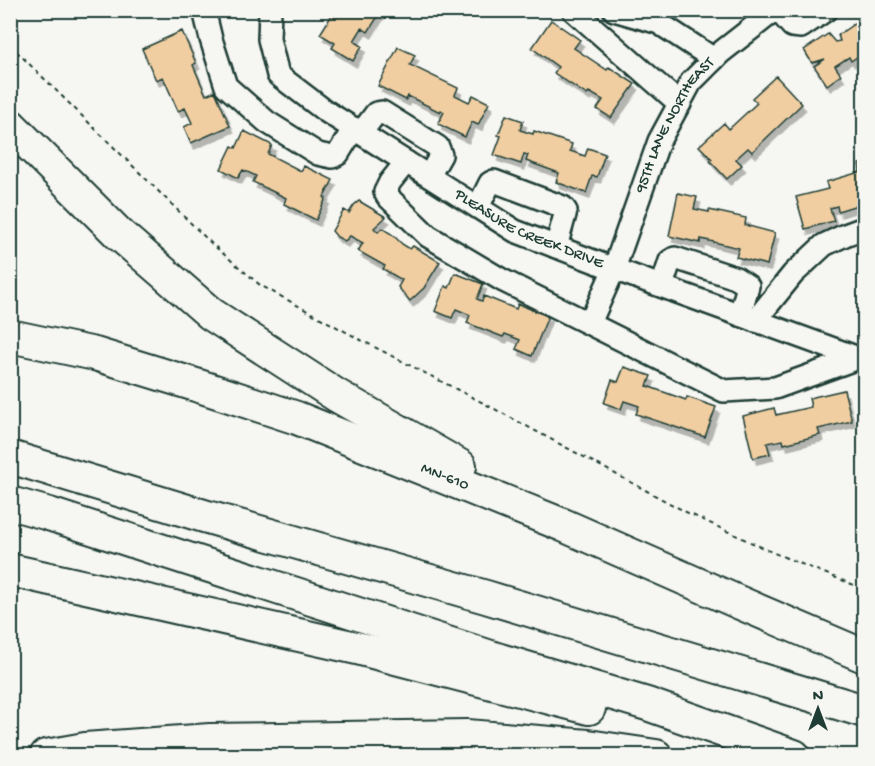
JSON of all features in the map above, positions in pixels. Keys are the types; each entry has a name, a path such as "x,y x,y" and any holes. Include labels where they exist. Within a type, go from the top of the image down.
{"highway":[{"path":"10,125 119,234 211,314 336,395 562,525"},
{"name":"MN-610","path":"10,336 94,354 297,418 562,525 864,656"},
{"path":"10,456 204,516 486,597 864,711"},
{"path":"10,503 500,660 647,704 784,753"},
{"path":"10,570 361,649 661,727 784,753"},
{"path":"46,756 85,748 210,740 467,736 588,746 656,756"},
{"path":"197,756 312,739"}],"street":[{"path":"204,10 225,86 267,122 318,154 332,157 338,154 376,113 382,112 438,147 441,155 429,176"},
{"name":"PLEASURE CREEK DRIVE","path":"270,10 268,39 278,75 324,110 515,231 861,359"},
{"path":"573,10 680,104"},
{"path":"614,10 659,22 714,59"},
{"path":"776,10 792,26 801,27 826,10"},
{"name":"95TH LANE NORTHEAST","path":"590,323 614,269 659,141 692,82 720,53 776,10"},
{"path":"406,162 390,182 386,192 387,196 428,236 502,279 724,391 775,388 861,359"},
{"path":"478,207 490,183 495,181 562,207 566,211 556,247"},
{"path":"748,318 824,245 864,228"},
{"path":"662,286 670,261 675,258 736,278 748,285 748,318"}],"path":[{"path":"10,45 212,244 260,285 686,512 774,553 864,589"}],"building":[{"path":"335,10 342,10 346,13 347,10 382,10 368,32 362,28 354,41 362,46 353,61 332,48 335,43 320,34"},
{"path":"861,19 864,24 864,52 851,61 849,57 835,66 841,75 827,85 814,66 825,59 812,63 804,50 828,34 835,42 840,41 838,35"},
{"path":"551,20 580,40 574,48 607,70 609,67 635,84 611,118 597,109 603,100 589,92 587,95 554,73 558,67 532,48"},
{"path":"182,31 196,63 193,65 206,95 215,91 230,126 191,143 184,127 192,123 185,108 178,111 163,77 156,80 142,49"},
{"path":"398,47 415,55 410,65 458,88 455,95 469,102 473,95 489,103 478,125 472,122 465,137 438,124 444,112 441,110 440,112 408,96 406,100 378,86"},
{"path":"776,76 802,104 752,152 748,148 736,159 742,165 727,179 699,146 724,123 729,129 757,103 752,98"},
{"path":"506,115 523,121 520,130 533,134 534,131 572,144 570,151 585,156 588,148 605,154 597,177 592,176 586,193 556,182 559,173 526,161 528,155 524,154 521,164 494,155 501,136 498,135"},
{"path":"244,131 272,145 268,154 301,171 304,166 333,180 316,220 284,204 286,198 253,182 256,176 243,170 238,178 221,169 232,146 236,148"},
{"path":"864,163 864,203 838,211 837,206 830,208 834,221 805,229 796,197 828,189 826,182 860,172 859,164"},
{"path":"678,193 697,197 694,209 746,218 745,225 775,233 767,265 736,257 739,248 701,239 700,243 669,236"},
{"path":"359,201 386,217 374,228 378,232 382,228 410,249 413,246 440,262 424,288 410,301 398,287 402,280 383,269 385,266 358,251 363,243 350,236 345,241 332,231 344,210 349,213"},
{"path":"455,273 483,284 477,299 482,301 484,296 516,309 518,304 548,316 532,356 516,349 520,340 505,334 503,337 467,323 470,315 456,309 452,318 435,311 445,286 449,288"},
{"path":"624,367 651,376 647,386 686,400 687,397 716,407 705,437 636,414 639,406 624,401 621,409 604,403 612,380 618,382"},
{"path":"844,390 852,421 818,429 820,435 784,444 783,440 767,443 770,454 753,458 743,416 774,408 776,415 811,407 809,398"}]}
